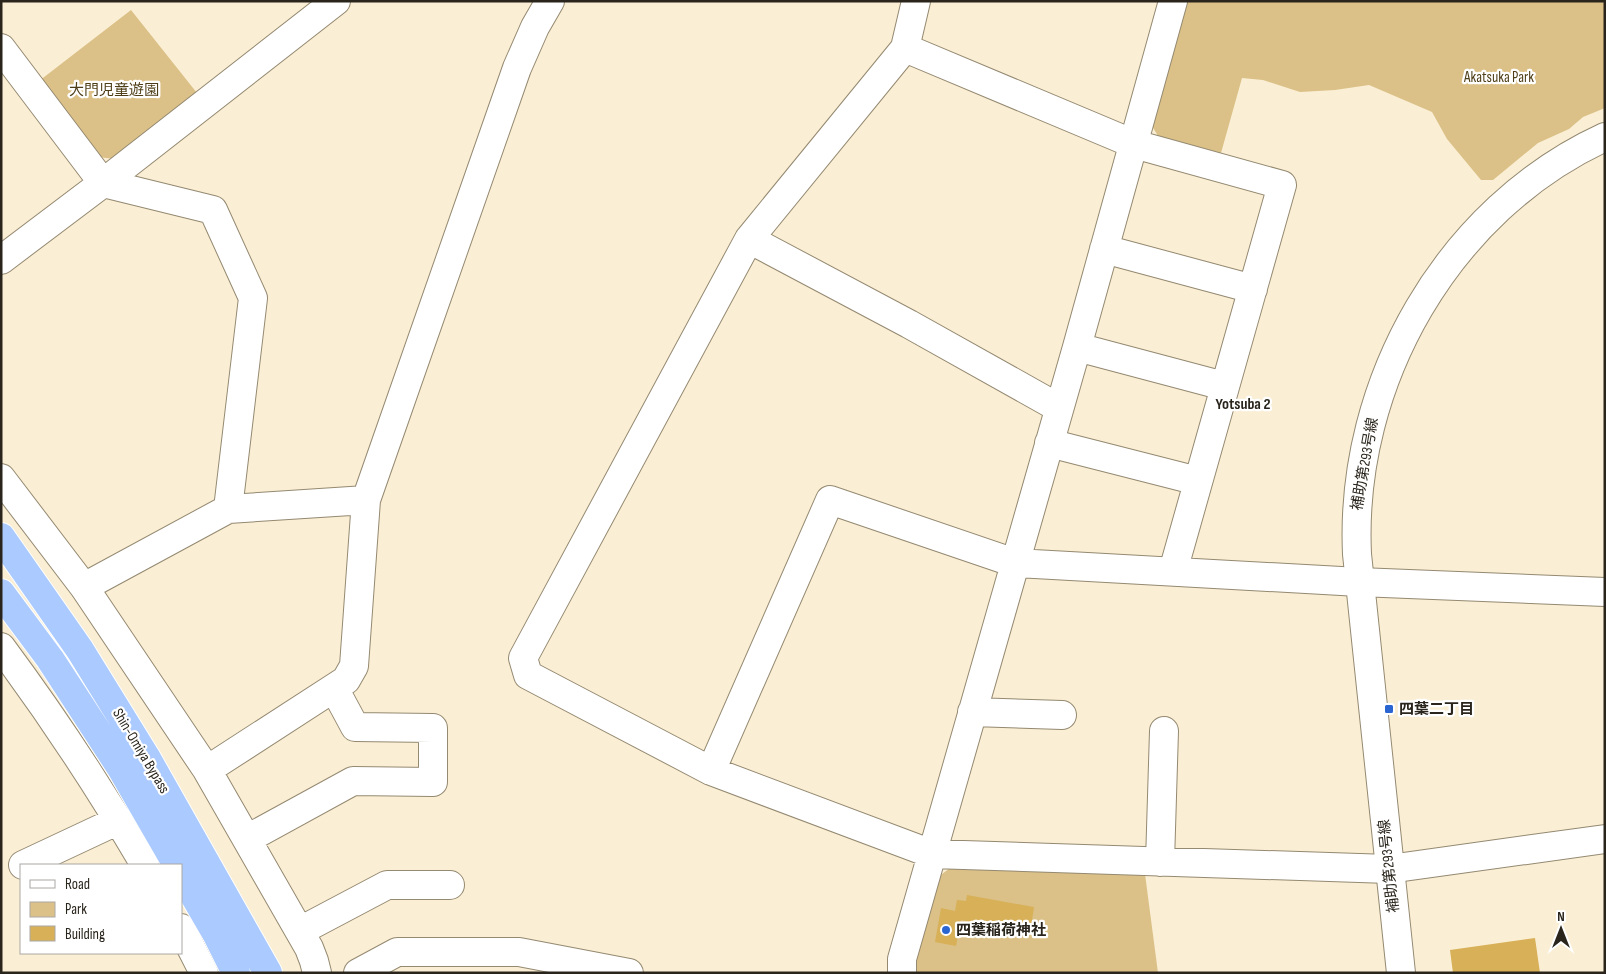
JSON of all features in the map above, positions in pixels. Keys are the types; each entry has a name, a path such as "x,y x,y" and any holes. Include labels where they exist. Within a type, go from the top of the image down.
{"highway":[{"name":"Shin-Omiya Bypass","path":"1,537 80,650 146,757 268,973"},
{"name":"Shin-Omiya Bypass","path":"1,593 50,659 115,759 176,864"},
{"path":"182,875 217,935 236,973"}],"street":[{"path":"1,260 336,1"},
{"path":"207,770 346,680 354,666 366,500 517,68 535,27 550,1"},
{"path":"916,1 905,48 749,239 523,658 528,675 710,770 932,854 1389,869 1605,839"},
{"path":"902,973 902,959 1077,347 1173,1"},
{"path":"1,48 103,183 213,210 252,298 228,509"},
{"path":"905,48 1134,144 1282,185 1173,571"},
{"name":"補助第293号線","path":"1401,973 1359,582 1355,523 1363,458 1379,394 1405,334 1422,303 1456,254 1500,207 1526,185 1572,154 1605,137"},
{"path":"749,239 909,324 1059,408"},
{"path":"1104,249 1253,289"},
{"path":"1077,347 1224,386"},
{"path":"1049,443 1198,481"},
{"path":"1,478 84,587 207,770 300,931 314,961 316,973"},
{"path":"84,587 228,509 366,500"},
{"path":"710,770 830,500 1015,563 1359,582 1605,592"},
{"path":"1,647 38,696 119,820 144,864"},
{"path":"246,839 353,781 433,782 433,728 355,727 334,688"},
{"path":"972,712 1062,715"},
{"path":"1160,862 1164,731"},
{"path":"26,864 119,820"},
{"path":"1,876 20,867"},
{"path":"300,931 387,885 450,885"},
{"path":"182,930 204,973"},
{"path":"358,973 397,952 519,952 630,973"}],"green space":[{"name":"Akatsuka Park","path":"1186,1 1605,1 1605,108 1583,117 1569,129 1538,143 1493,180 1481,180 1447,139 1432,112 1369,85 1335,90 1300,92 1263,80 1242,78 1221,153 1158,136 1152,126"},
{"name":"大門児童遊園","path":"131,10 197,93 115,159 98,157 39,81"},
{"path":"950,868 1145,874 1158,973 915,973 915,963 938,877"}],"building":[{"path":"967,895 1034,907 1030,933 1006,929 1005,934 981,930 982,924 961,920 956,946 935,942 941,908 955,911 957,900 966,901"},
{"path":"1535,938 1540,973 1453,973 1450,950"}],"place":[{"name":"四葉二丁目","path":"1389,709"},
{"name":"四葉稲荷神社","path":"946,930"}],"district":[{"name":"Yotsuba 2","path":"1243,404"}]}
